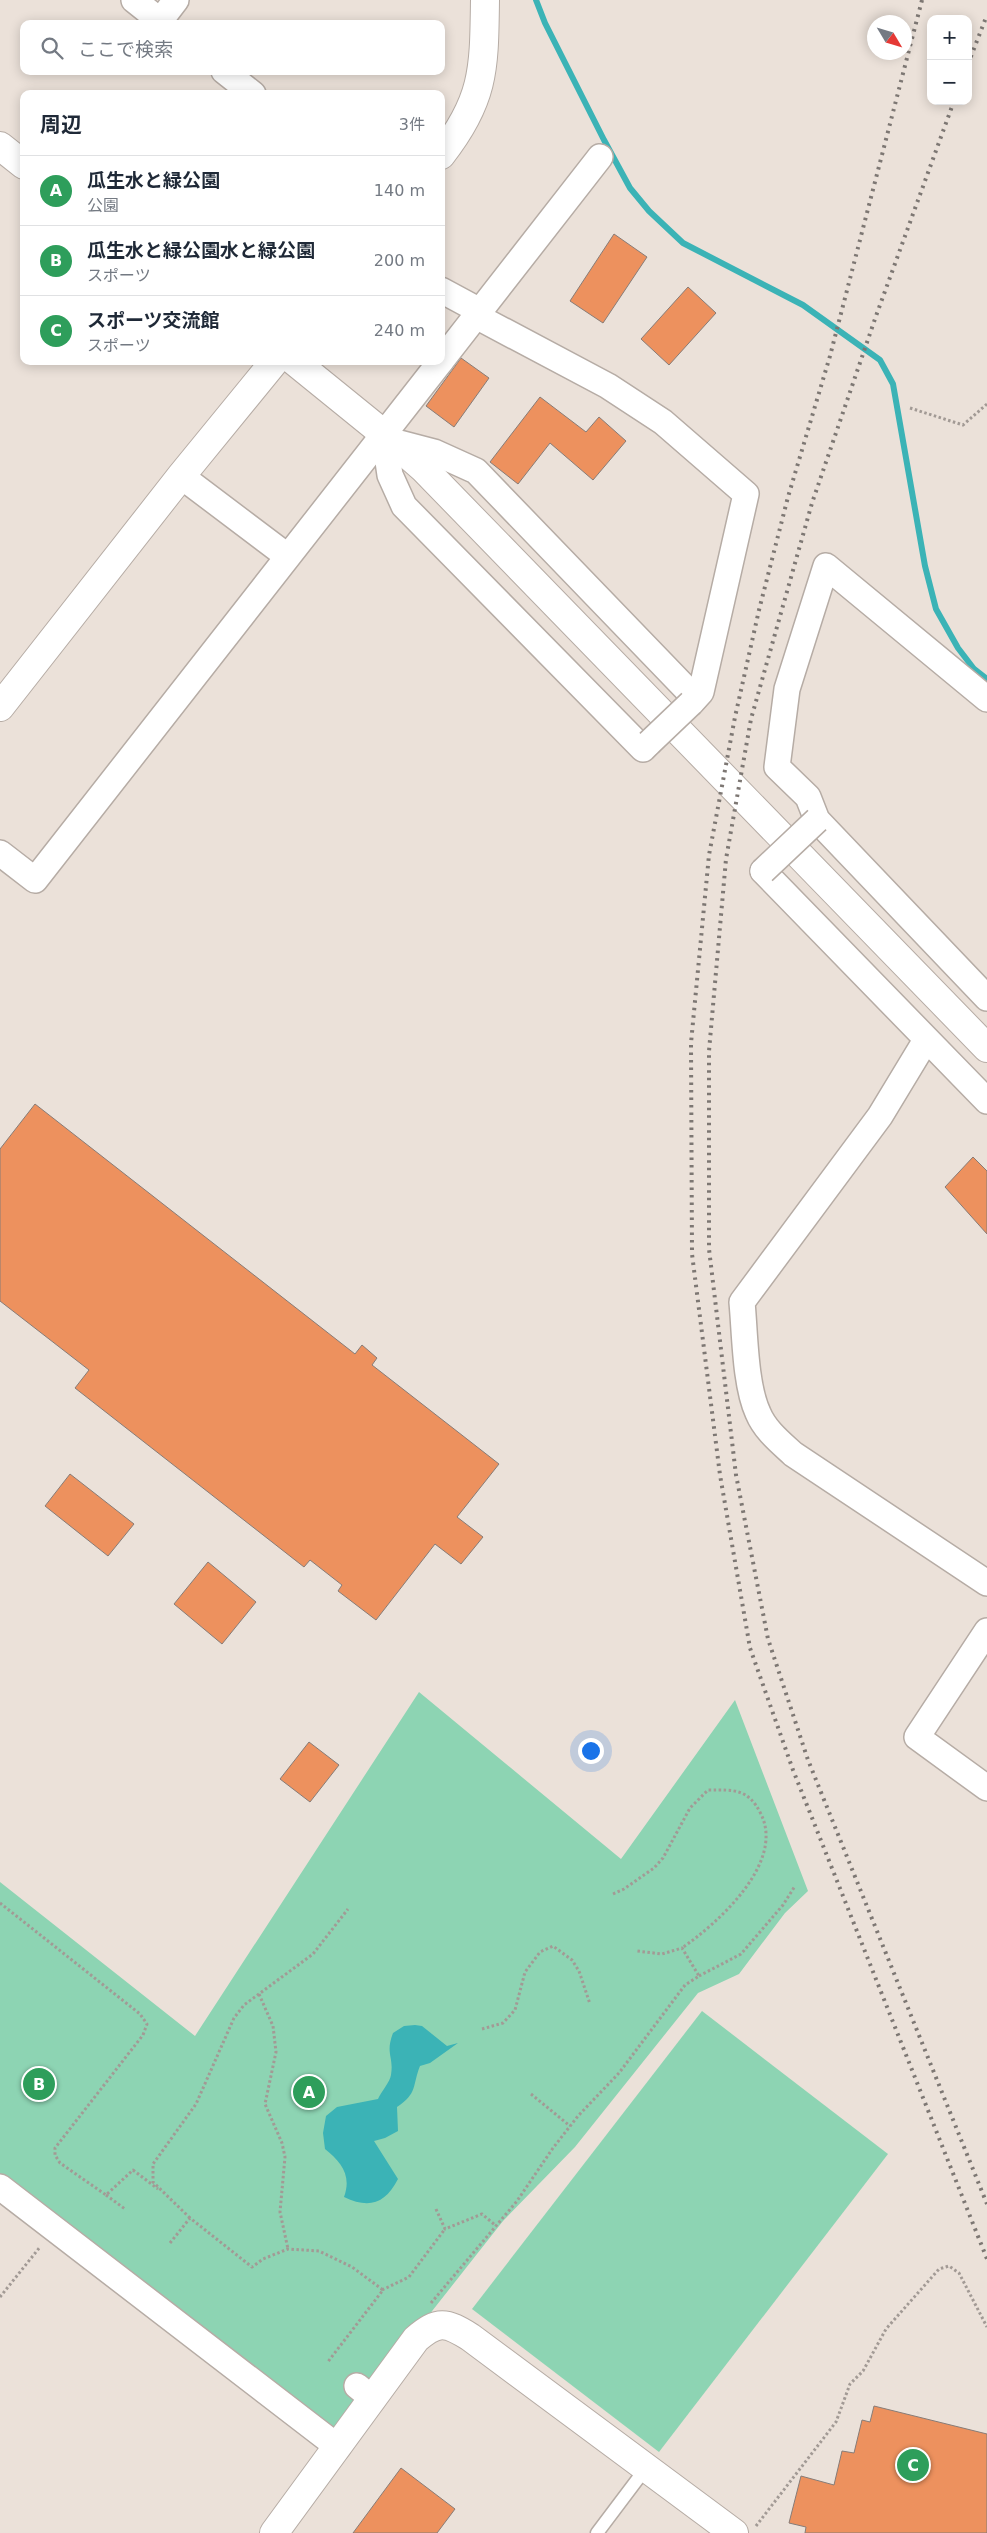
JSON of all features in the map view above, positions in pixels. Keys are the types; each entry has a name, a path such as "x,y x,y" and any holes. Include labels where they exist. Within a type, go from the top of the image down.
{"street":[{"path":"134,0 159,20"},
{"path":"163,20 176,0"},
{"path":"445,149 470,112 480,87 484,56 485,0"},
{"path":"229,75 248,90"},
{"path":"0,146 20,162"},
{"path":"445,356 600,157"},
{"path":"388,437 390,476 404,506 643,749 701,692 746,494 663,422 616,391 478,314 445,293"},
{"path":"0,707 181,476 272,365"},
{"path":"299,365 388,437 424,469 987,1048"},
{"path":"0,852 36,880 287,556 388,437 438,365"},
{"path":"388,437 434,452 476,471 693,700"},
{"path":"181,476 287,556"},
{"path":"987,699 826,566 787,689 777,767 808,796 817,820 987,997"},
{"path":"817,820 763,871 987,1101"},
{"path":"926,1040 880,1116 742,1302 752,1396 758,1414 767,1428 793,1454 987,1583"},
{"path":"987,1631 917,1737 987,1788"},
{"path":"0,2186 338,2447"},
{"path":"274,2533 338,2447 365,2392 416,2339 440,2324 454,2327 470,2337 734,2533"}],"lane":[{"path":"597,2533 646,2468"}],"path":[{"path":"910,408 963,425 987,404"},
{"path":"613,1894 624,1890 654,1868 663,1858 690,1808 708,1790 737,1790 755,1803 766,1824 767,1846 756,1870 740,1896 702,1934 682,1948 662,1954 637,1951"},
{"path":"435,2326 431,2301 495,2225 518,2201 570,2126 619,2073 685,1985 741,1954 783,1905 795,1886"},
{"path":"0,1903 140,2014 147,2024 143,2034 55,2148 55,2155 60,2163 125,2209"},
{"path":"158,2189 153,2182 153,2164 196,2104 234,2018 244,2006 313,1954 348,1909"},
{"path":"482,2030 503,2023 515,2010 525,1972 540,1952 553,1946 572,1960 579,1971 590,2004"},
{"path":"682,1948 699,1976"},
{"path":"259,1994 273,2026 276,2052 265,2104 282,2143 285,2156 280,2212 288,2249"},
{"path":"531,2094 570,2126"},
{"path":"106,2195 133,2170 252,2267 263,2259 288,2249 319,2251 352,2267 383,2290"},
{"path":"436,2209 445,2229"},
{"path":"327,2363 383,2290 409,2276 445,2229 482,2214 495,2225"},
{"path":"170,2243 190,2218"},
{"path":"0,2297 55,2228"},
{"path":"751,2533 836,2422 850,2384 863,2371 886,2329 939,2269 949,2266 959,2273 987,2327"}],"green space":[{"path":"419,1692 621,1859 735,1700 808,1891 785,1913 739,1974 698,1993 575,2147 503,2221 336,2433 0,2180 0,1882 195,2036"},
{"path":"702,2011 888,2154 659,2452 472,2309"}],"water":[{"path":"404,2026 422,2026 447,2046 458,2043 430,2063 420,2066 411,2093 397,2107 398,2131 374,2141 398,2179 393,2187 388,2194 376,2202 361,2203 353,2201 344,2197 347,2182 344,2170 325,2149 323,2133 326,2116 337,2107 378,2099 391,2075 390,2046 393,2033"}],"building":[{"path":"614,234 647,257 603,323 570,301"},
{"path":"688,287 716,313 669,365 641,339"},
{"path":"461,358 489,378 454,427 426,406"},
{"path":"540,397 586,432 599,417 626,441 593,480 550,443 518,484 490,462"},
{"path":"35,1104 355,1354 362,1345 377,1358 372,1365 499,1464 457,1517 483,1537 461,1564 435,1544 376,1620 338,1591 342,1585 310,1560 304,1567 75,1388 89,1370 0,1301 0,1149"},
{"path":"973,1157 987,1171 987,1234 945,1187"},
{"path":"70,1474 134,1524 108,1556 45,1506"},
{"path":"208,1562 256,1602 222,1644 174,1604"},
{"path":"309,1742 339,1765 310,1802 280,1779"},
{"path":"874,2406 987,2434 987,2533 805,2533 806,2527 789,2523 801,2476 834,2485 842,2451 854,2453 862,2420 870,2422"},
{"path":"401,2468 455,2509 437,2533 353,2533"}],"waterway":[{"path":"536,0 545,23 604,140 630,188 649,211 683,243 803,305 880,360 893,384 925,566 936,609 958,648 974,669 987,679"}],"railway":[{"path":"922,0 830,356 788,497 759,610 735,717 709,855 691,1043 692,1254 720,1475 750,1648 793,1770 987,2259"},
{"path":"970,60 987,15"},
{"path":"953,105 876,316 812,503 751,719 726,859 709,1051 709,1249 736,1475 768,1639 808,1760 987,2204"}],"place":[{"name":"瓜生水と緑公園水と緑公園","path":"39,2084"},
{"name":"瓜生水と緑公園","path":"309,2092"},
{"name":"スポーツ交流館","path":"913,2465"}]}
